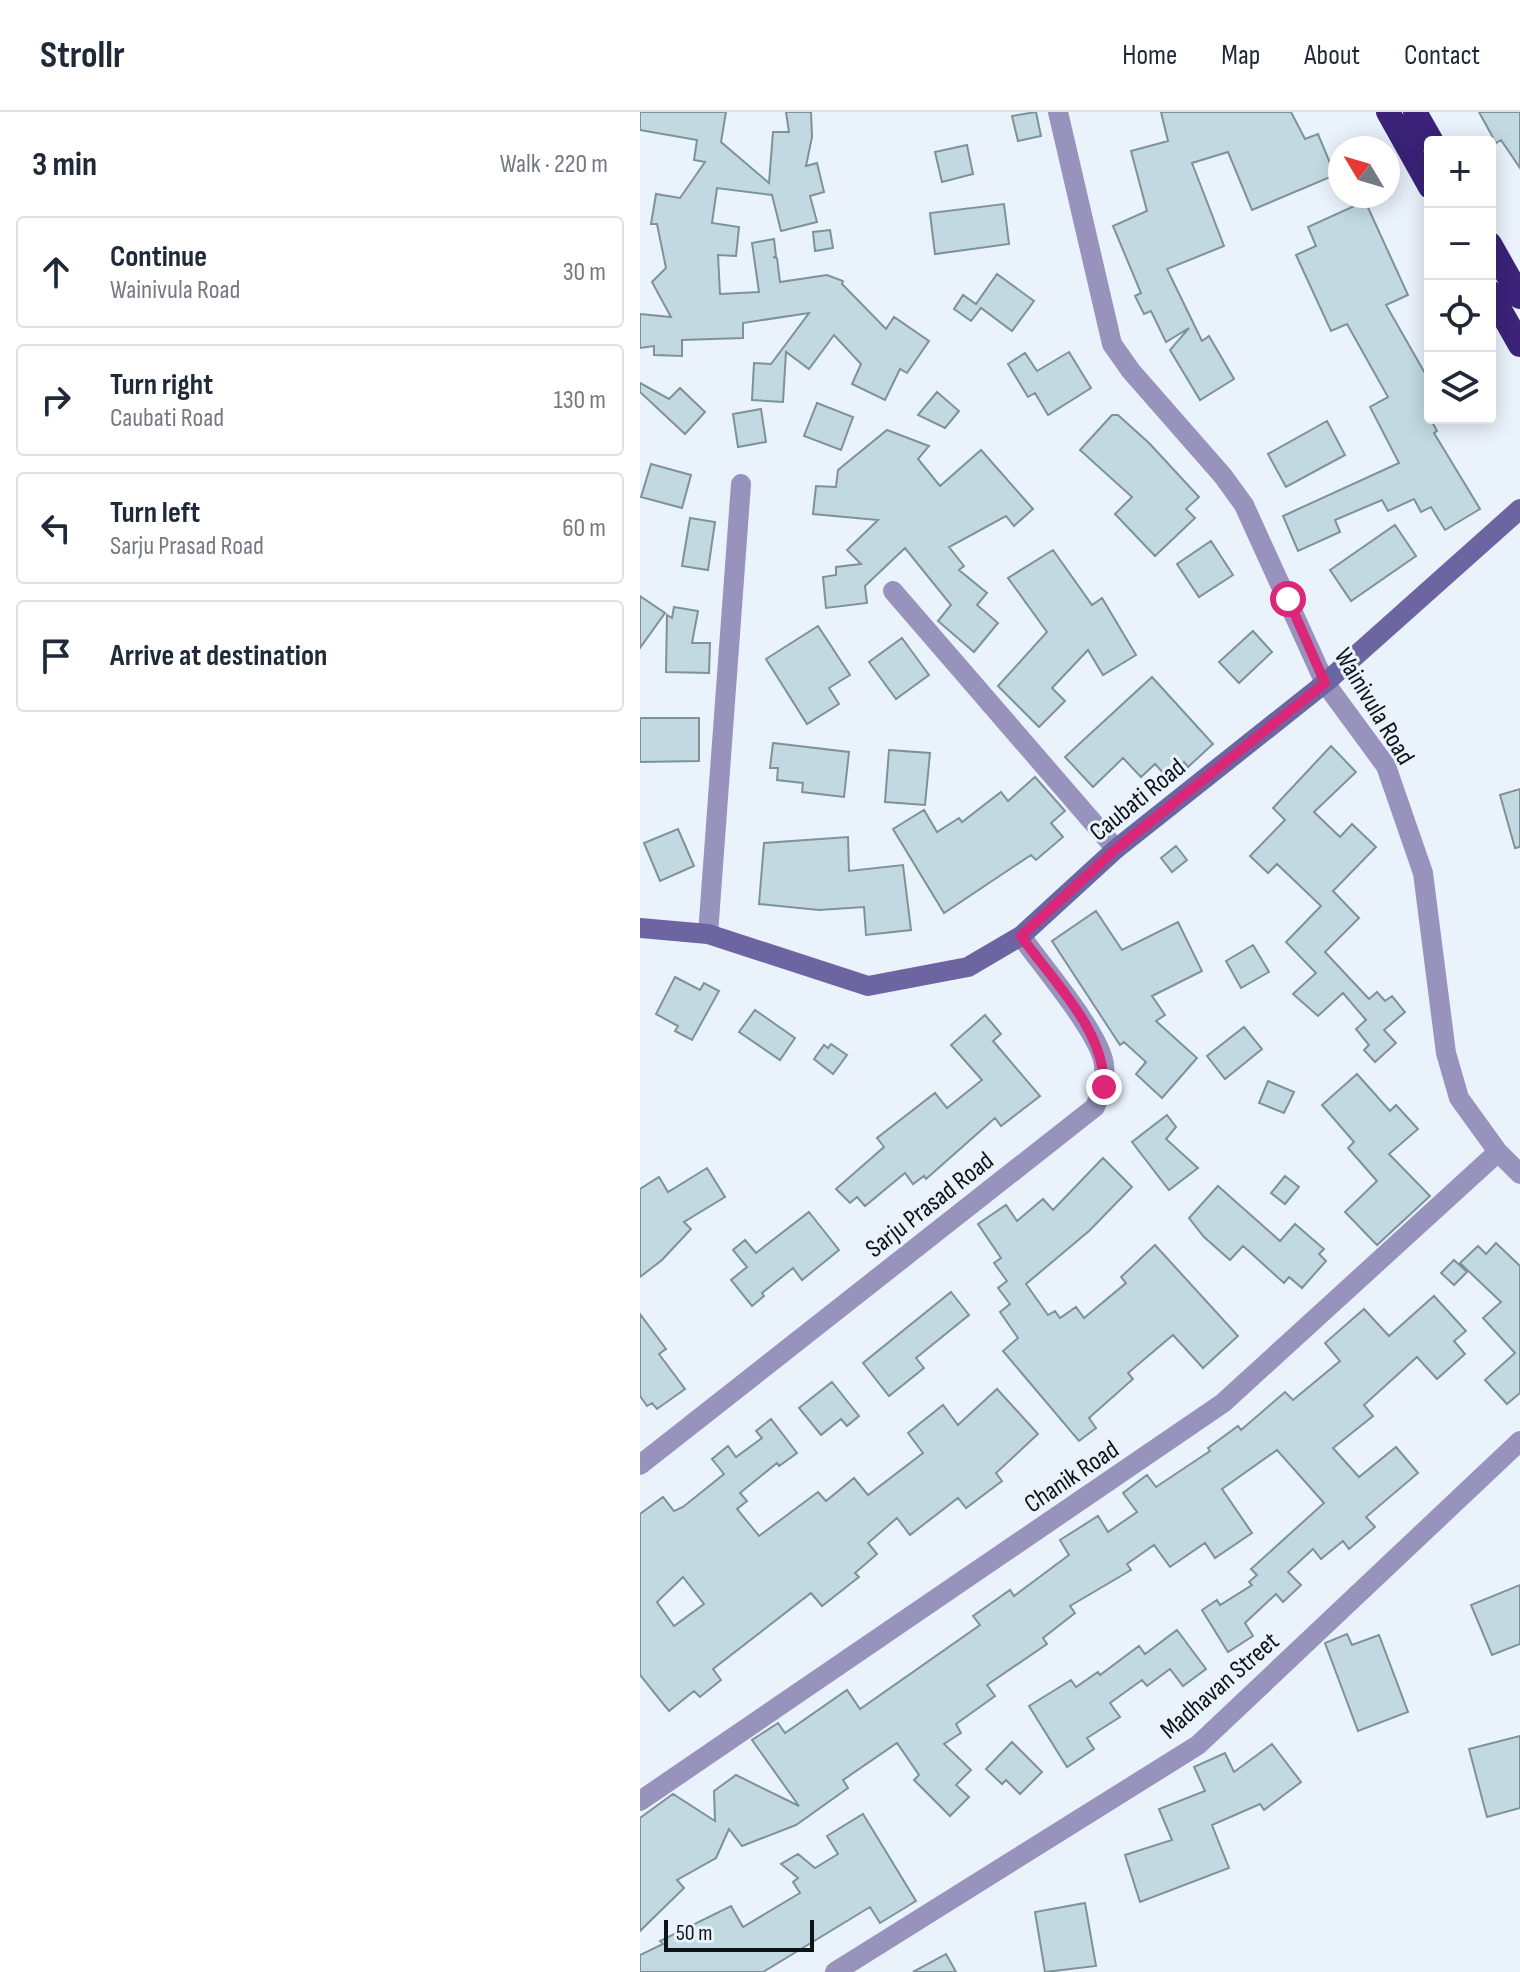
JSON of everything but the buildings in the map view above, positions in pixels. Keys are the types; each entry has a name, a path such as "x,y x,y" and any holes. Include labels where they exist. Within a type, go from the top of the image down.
{"highway":[{"path":"1388,112 1424,176"},
{"path":"1415,112 1429,136"},
{"path":"1496,259 1506,284 1520,345"}],"street":[{"name":"Wainivula Road","path":"1058,112 1112,344 1131,371 1223,476 1244,505 1325,683 1386,766 1423,873 1446,1053 1459,1098 1498,1152 1520,1174"},
{"path":"708,934 741,484"},
{"name":"Caubati Road","path":"640,928 708,934 868,986 968,967 1021,936 1116,849 1325,683 1520,509"},
{"path":"893,591 1116,849"},
{"name":"Sarju Prasad Road","path":"640,1465 1095,1107 1104,1087 1105,1063 1090,1032 1021,936"},
{"name":"Chanik Road","path":"640,1801 1223,1403 1498,1152"},
{"name":"Madhavan Street","path":"835,1972 1198,1745 1520,1441"}],"route":[{"path":"1104,1087 1105,1063 1090,1032 1021,936 1116,849 1325,683 1288,599"}]}
